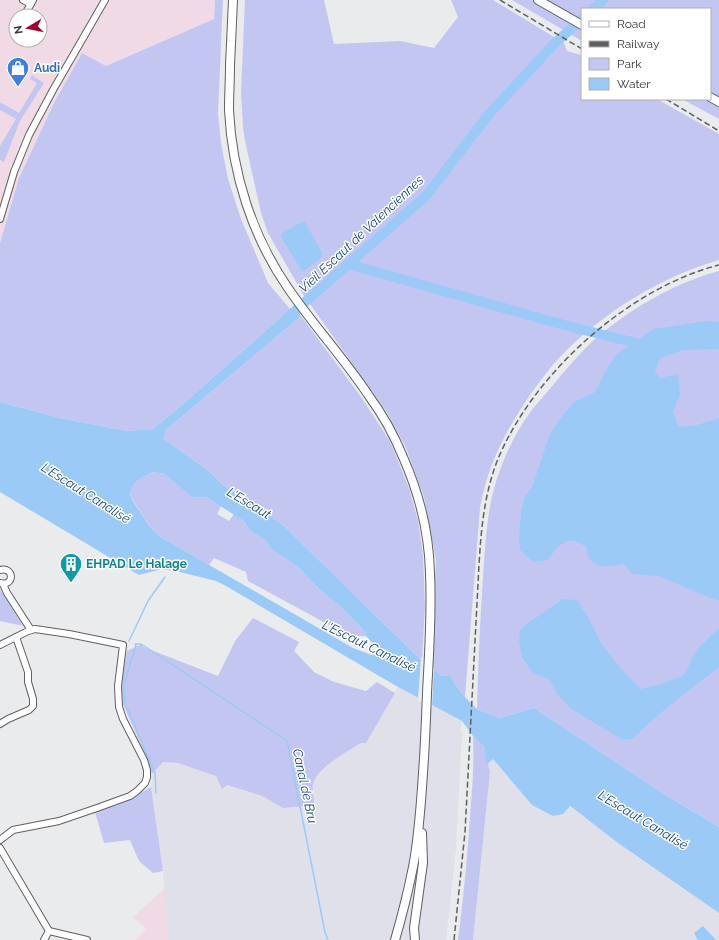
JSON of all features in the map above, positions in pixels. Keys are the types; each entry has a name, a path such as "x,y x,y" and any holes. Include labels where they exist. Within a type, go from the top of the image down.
{"main road":[{"path":"233,0 229,106 231,135 242,192 254,225 276,270 311,320 375,403 394,436 407,466 420,507 428,544 430,575 429,643 421,800 418,836 413,867 395,940"},
{"path":"538,0 581,24"},
{"path":"415,940 414,928 422,863 421,800"}],"street":[{"path":"23,0 32,2"},
{"path":"0,218 14,172 29,135 103,2"},
{"path":"0,570 7,570 11,575 10,581 2,584 31,630"},
{"path":"0,645 31,630 37,629 123,645 118,686 119,707 144,760 147,777 145,783 137,792 123,799 59,821 13,830 0,840"},
{"path":"0,724 30,709 34,704 28,682 28,672 16,637"},
{"path":"0,848 49,931 87,940"},
{"path":"44,940 49,931"}],"shaded area":[{"path":"0,0 215,0 214,19 106,66 82,53 54,103 19,178 0,243"},
{"path":"398,687 462,721 460,732 462,733 456,849 446,940 168,940 163,871 151,787 152,774 163,762 178,763 216,776 226,785 262,796 283,808 314,803 313,783 319,774 332,761 361,743 366,743"},
{"path":"493,759 532,805 569,806 618,843 719,913 719,940 473,940 490,773 487,764"},
{"path":"165,888 168,940 136,940 146,929 133,917"}],"green space":[{"path":"215,0 223,0 218,113 221,143 228,179 241,219 268,283 290,309 153,429 127,431 60,418 0,402 0,243 19,178 54,103 82,53 106,66 214,19"},
{"path":"245,0 324,0 334,44 400,41 434,48 458,17 451,0 493,0 564,43 567,51 581,56 581,100 659,100 719,134 719,260 697,267 655,286 615,310 597,324 579,339 549,369 530,395 505,435 488,477 480,508 465,697 450,675 442,676 430,667 436,560 424,497 406,448 386,411 303,294 268,233 261,213 245,141 241,93"},
{"path":"512,0 719,0 719,119 684,100 711,100 711,8 581,8 581,40"},
{"path":"32,75 44,83 20,121 4,162 0,160 0,146 16,119 0,110 0,102 19,113 37,83 30,79"},
{"path":"719,271 719,827 667,796 534,708 500,718 477,709 481,610 488,520 494,489 506,454 512,442 531,411 563,373 603,332 629,313 662,294 684,283"},
{"path":"301,316 359,394 390,441 409,488 418,521 423,555 425,606 422,661 283,525 223,485 210,472 164,439 166,430"},
{"path":"154,472 165,474 201,497 206,497 221,506 217,514 229,521 234,514 244,521 249,530 266,541 272,550 298,567 318,588 342,608 366,633 366,636 357,636 342,632 248,581 246,572 214,558 209,565 159,536 150,527 131,497 134,484 141,478"},
{"path":"0,589 23,626 0,621"},
{"path":"253,618 299,642 294,651 314,672 334,682 366,691 377,682 395,693 366,743 361,743 334,760 320,772 313,784 314,803 305,806 283,808 262,796 227,785 222,789 216,776 178,763 163,762 152,774 145,754 122,702 121,683 127,651 142,644 143,647 218,676 235,641"},
{"path":"473,736 484,747 490,772 473,940 458,940 466,872 472,795"},
{"path":"151,787 163,871 153,873 139,861 130,840 104,843 95,812 122,803"}],"water":[{"path":"301,222 305,222 322,253 320,259 302,271 282,239 281,234"},
{"path":"294,306 301,316 166,430 164,439 210,472 223,485 283,525 422,661 442,676 450,675 465,697 477,709 500,718 534,708 667,796 719,827 719,913 618,843 570,806 563,814 553,816 532,805 493,759 487,764 484,747 473,736 462,721 398,687 216,581 162,569 139,575 0,492 0,402 60,418 127,431 153,429","holes":["154,472 165,474 192,497 206,497 244,521 249,530 266,541 272,550 298,567 318,588 342,608 366,633 366,636 377,648 378,652 375,655 372,655 353,648 159,536 150,527 131,498 131,493 134,484 145,476"]},
{"path":"708,321 719,322 719,349 683,350 660,358 655,371 659,378 678,374 680,395 673,412 679,427 697,425 719,418 719,600 710,598 659,576 632,574 624,564 606,566 597,565 589,558 586,546 574,541 562,544 548,560 533,562 520,550 519,538 521,512 525,496 532,487 550,434 559,420 574,402 595,392 616,355 653,329"},
{"path":"563,599 577,600 588,617 601,643 622,670 641,689 662,684 684,675 697,649 719,629 719,667 663,711 632,739 621,739 570,708 558,695 550,680 532,672 522,657 519,640 520,630"},
{"path":"703,926 716,940 698,940 694,933"}],"pier":[{"path":"421,657 434,668 432,708 418,700"}],"waterway":[{"name":"Vieil Escaut de Valenciennes","path":"594,8 603,0"},
{"name":"Vieil Escaut de Valenciennes","path":"287,318 426,196 489,114 554,44 581,20"},
{"path":"348,264 564,325 636,343"},
{"path":"129,641 148,601 165,577"},
{"name":"Canal de Bru","path":"135,644 141,644 287,741 325,932 328,940"},
{"name":"Canal de Bru","path":"136,645 124,684 125,703 155,773 156,793"}],"railway":[{"path":"500,0 581,48"},
{"path":"668,100 719,131"},
{"path":"454,940 465,832 481,539 486,501 496,464 512,431 532,399 558,368 586,340 617,315 651,293 685,277 719,265"}],"place":[{"name":"Audi","path":"18,88"},
{"name":"EHPAD Le Halage","path":"71,584"}],"water label":[{"name":"L'Escaut Canalisé","path":"86,493"},
{"name":"L'Escaut","path":"249,503"},
{"name":"L'Escaut Canalisé","path":"369,646"},
{"name":"L'Escaut Canalisé","path":"643,820"}]}
